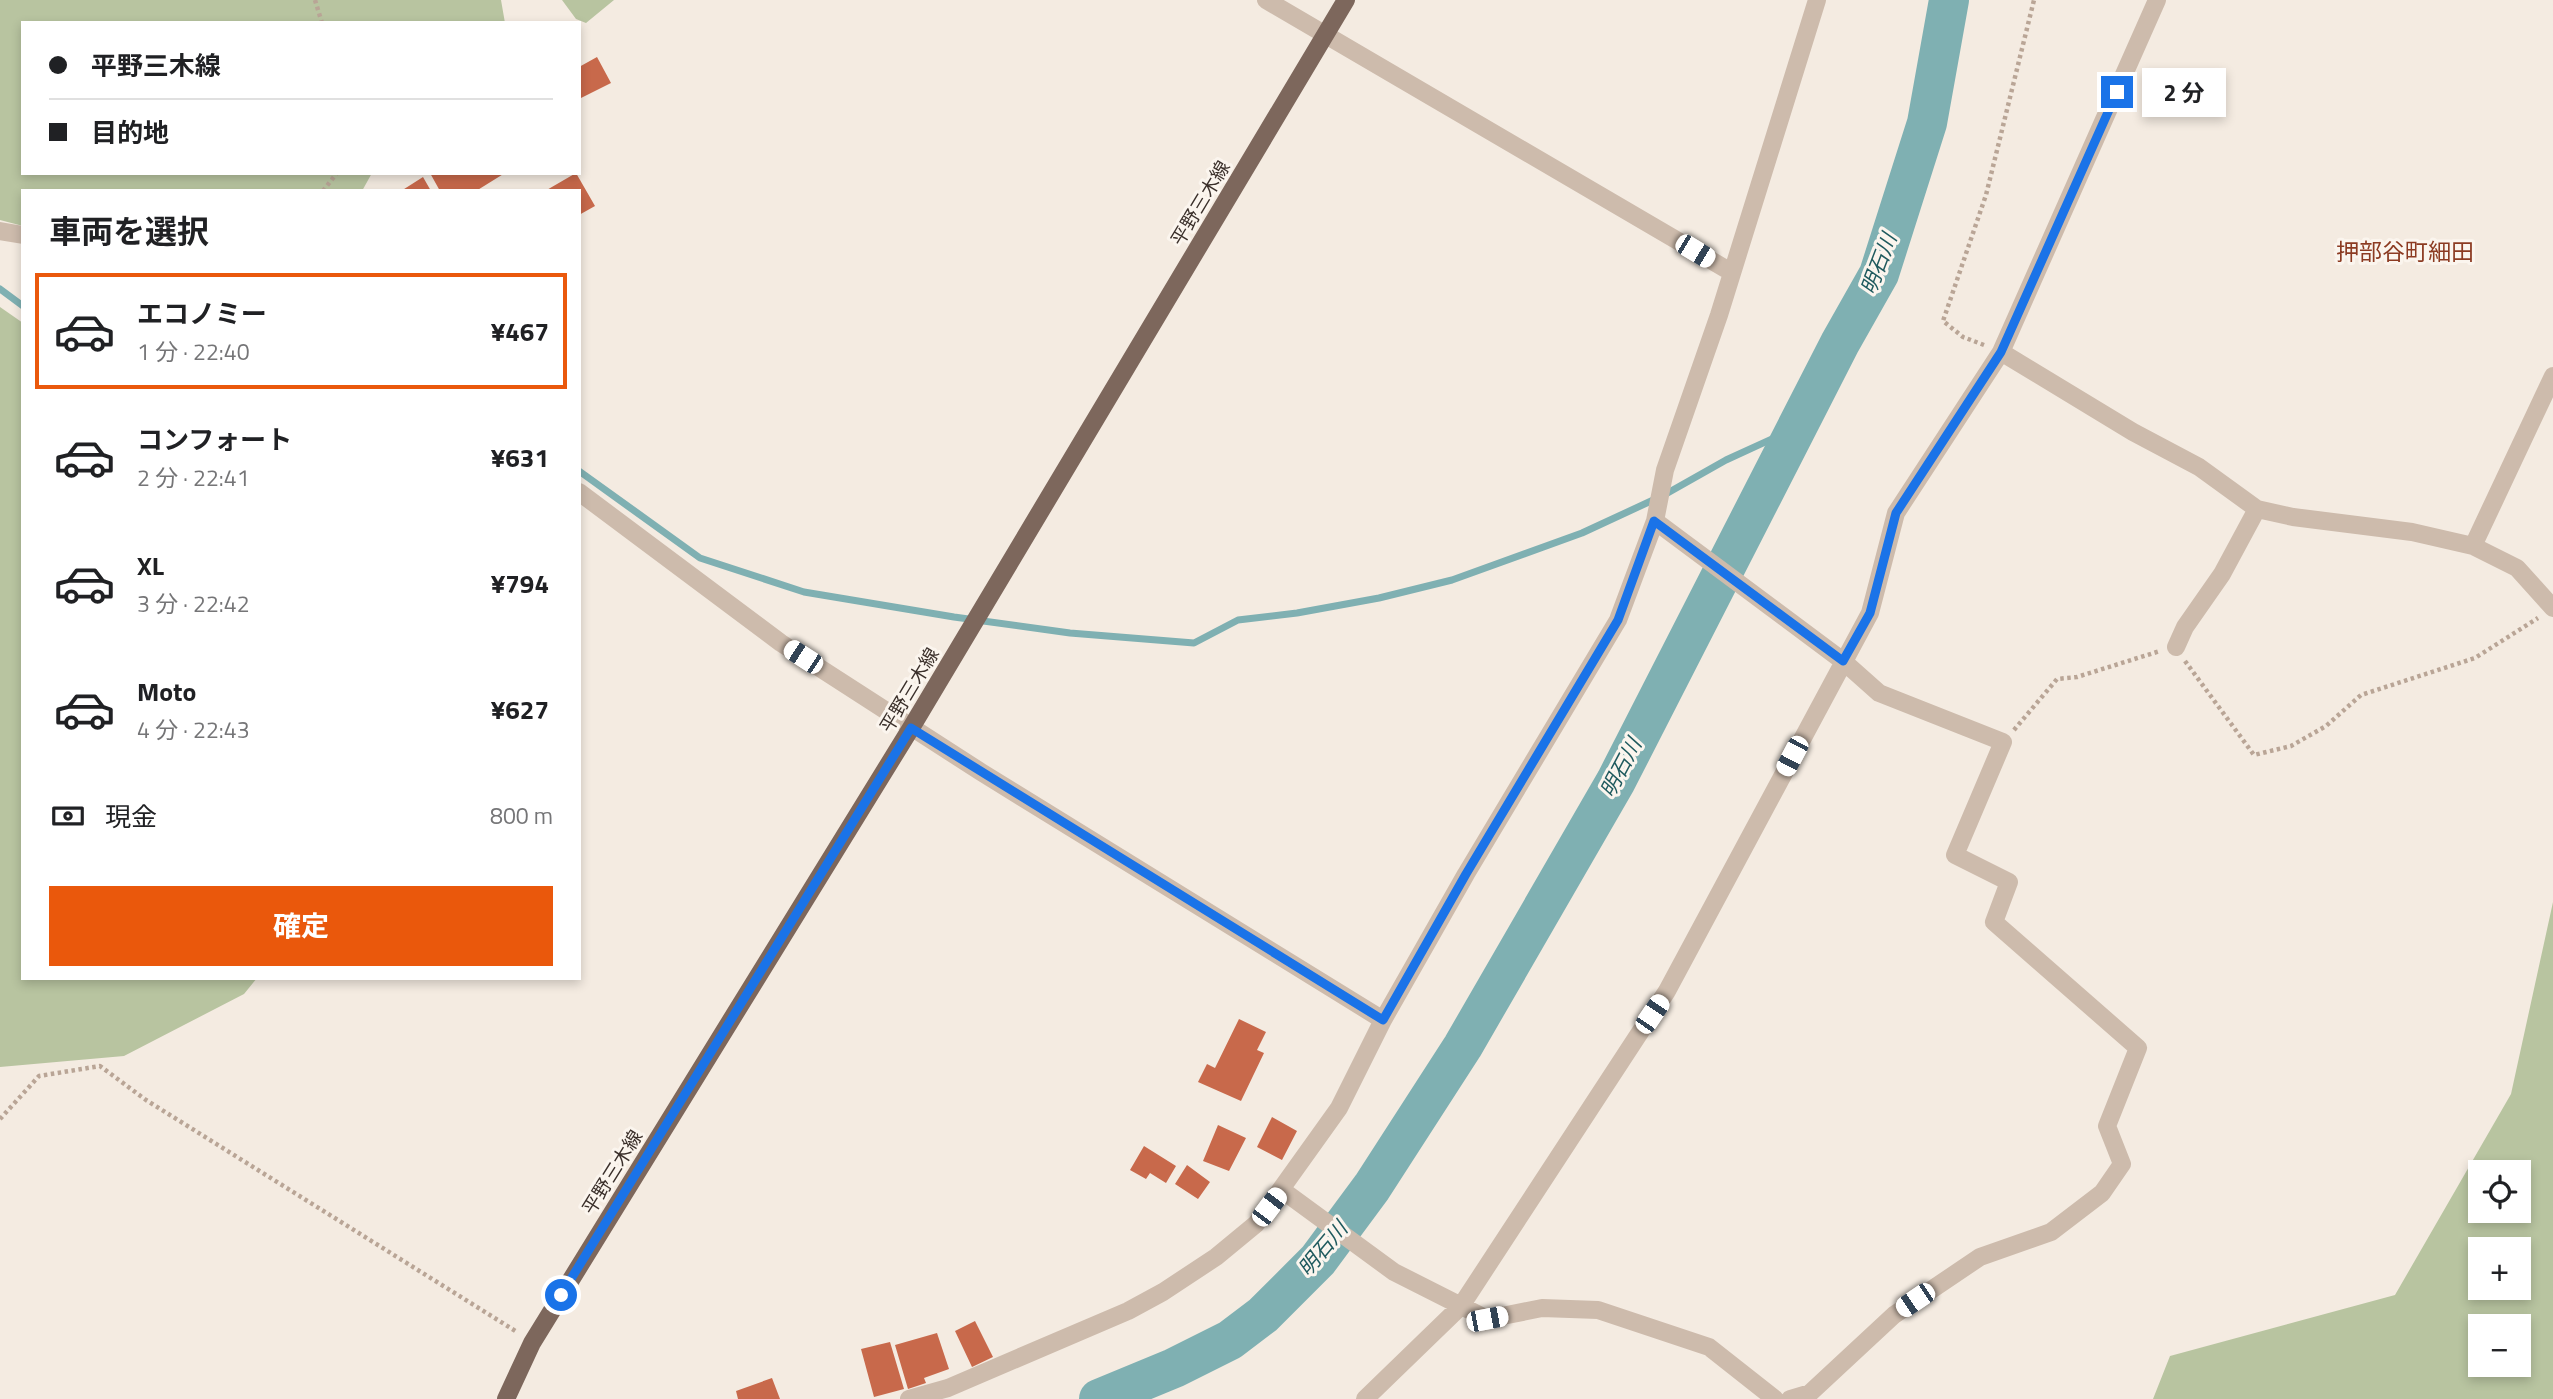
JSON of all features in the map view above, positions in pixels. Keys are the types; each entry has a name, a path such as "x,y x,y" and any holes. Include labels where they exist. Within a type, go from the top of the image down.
{"main road":[{"name":"平野三木線","path":"506,1399 532,1343 911,728 1346,0"}],"street":[{"path":"1266,0 1731,272"},
{"path":"909,1399 947,1388 1128,1311 1163,1292 1216,1256 1256,1224 1339,1108 1383,1020 1466,874 1618,620 1654,521 1665,470 1719,315 1818,0"},
{"path":"1365,1399 1461,1307 1668,991 1870,613 1896,513 2001,352 2157,0"},
{"path":"0,231 21,235"},
{"path":"2001,352 2133,432 2199,467 2257,509 2293,517 2412,532 2473,546 2517,568 2553,608"},
{"path":"2473,546 2553,376"},
{"path":"581,493 781,643 911,728 1383,1020"},
{"path":"2176,647 2185,627 2222,574 2257,509"},
{"path":"1654,521 1843,661 1879,692 2003,742 1955,855 2009,882 1994,922 2138,1048 2107,1125 2122,1164 2102,1193 2051,1232 1980,1257 1894,1315 1810,1393 1790,1399"},
{"path":"1282,1190 1394,1272 1487,1319 1542,1308 1598,1310 1709,1347 1775,1399"}],"path":[{"path":"315,0 321,21"},
{"path":"2001,352 1964,337 1943,321 1986,195 2034,0"},
{"path":"325,189 335,175"},
{"path":"2003,742 2057,680 2077,677 2176,647 2254,755 2291,746 2326,726 2361,695 2475,658 2553,608"},
{"path":"0,1119 39,1076 100,1066 146,1100 532,1343"}],"green space":[{"path":"0,0 501,0 505,21 21,21 21,175 371,175 363,189 21,189 21,225 0,220"},
{"path":"562,0 614,0 586,23 576,19"},
{"path":"0,307 21,322 21,980 255,980 244,994 124,1056 0,1067"},
{"path":"2553,902 2553,1399 2153,1399 2170,1356 2395,1295 2468,1169 2468,1223 2531,1223 2531,1160 2473,1160 2511,1094"}],"building":[{"path":"597,57 611,83 581,98 581,66"},
{"path":"431,175 502,175 479,189 439,189"},
{"path":"577,175 595,206 581,214 581,189 548,189"},
{"path":"423,177 430,189 404,189"},
{"path":"1239,1019 1266,1032 1257,1050 1264,1053 1241,1101 1198,1082 1207,1064 1215,1068"},
{"path":"1272,1117 1297,1131 1282,1160 1257,1147"},
{"path":"1218,1125 1246,1138 1229,1171 1203,1161"},
{"path":"1144,1146 1176,1166 1166,1183 1150,1173 1146,1179 1130,1170"},
{"path":"1187,1165 1210,1182 1198,1199 1175,1184"},
{"path":"975,1321 993,1357 972,1367 955,1331"},
{"path":"937,1333 949,1369 924,1378 926,1383 908,1389 895,1345"},
{"path":"890,1342 904,1389 874,1397 861,1349"},
{"path":"772,1378 780,1399 738,1399 736,1391"}],"waterway":[{"name":"明石川","path":"1099,1399 1174,1368 1230,1340 1263,1315 1318,1260 1372,1187 1463,1046 1616,781 1840,343 1879,274 1927,123 1949,0"},
{"path":"0,289 21,305"},
{"path":"581,472 700,558 804,592 1070,633 1194,643 1238,620 1297,613 1379,598 1452,580 1582,533 1798,427"}],"district":[{"name":"押部谷町細田","path":"2405,252"}],"route":[{"path":"561,1295 911,728 1383,1020 1466,874 1618,620 1654,521 1843,661 1870,613 1896,513 2001,352 2117,92"}]}
